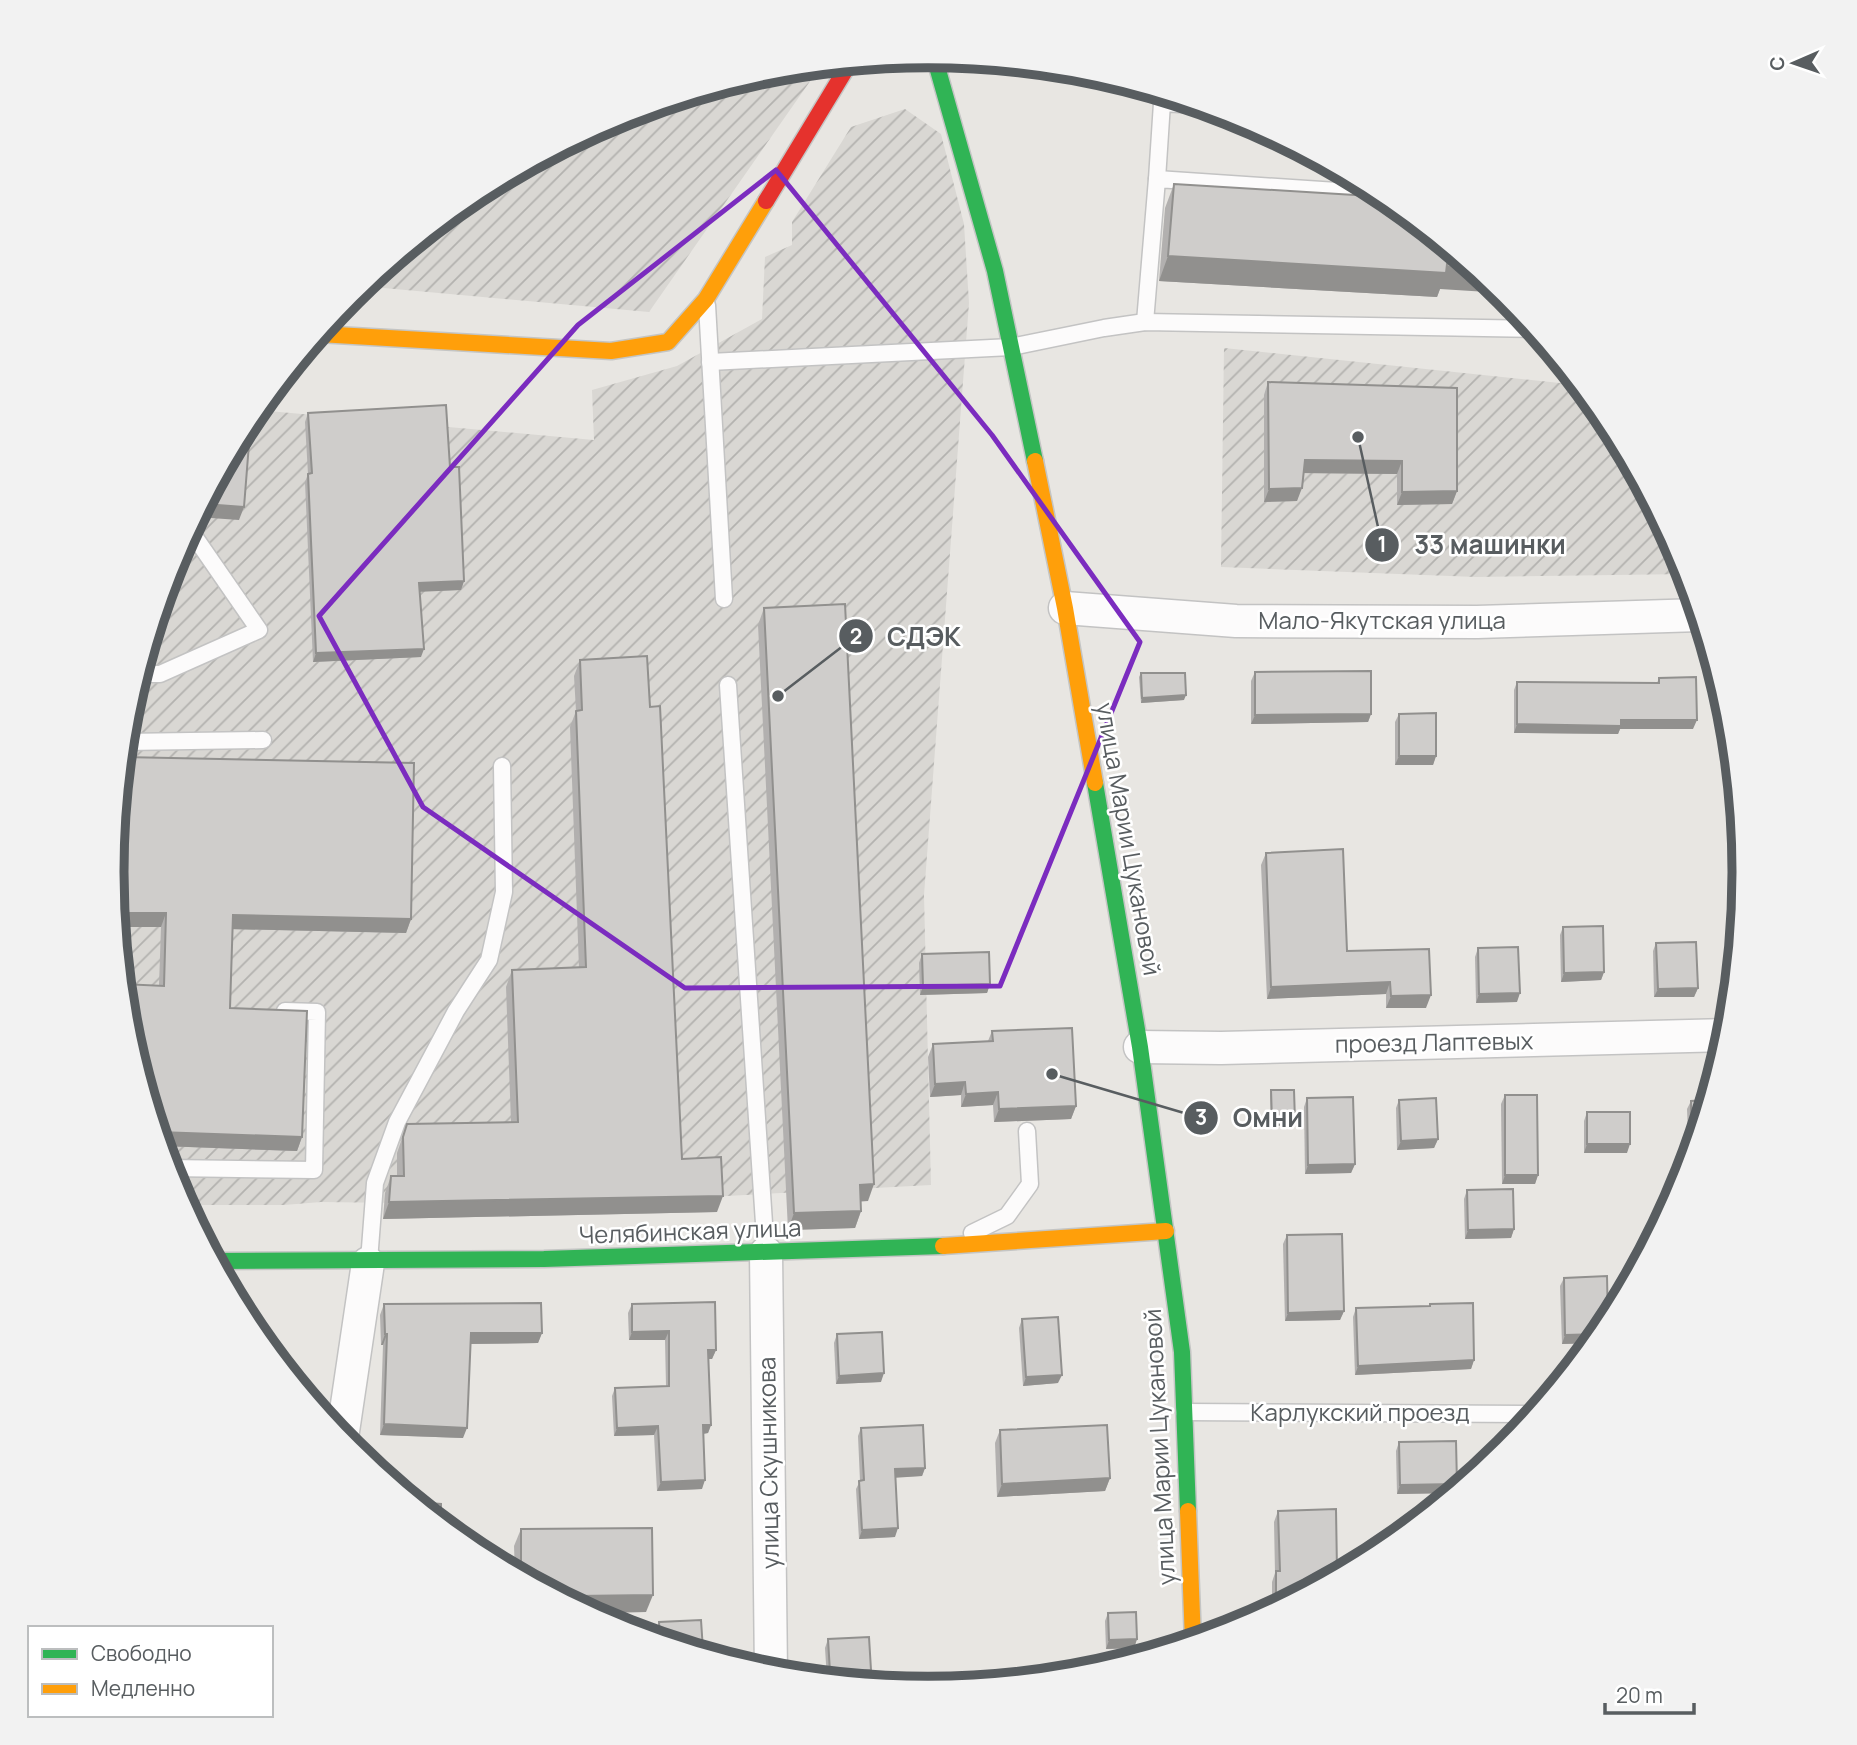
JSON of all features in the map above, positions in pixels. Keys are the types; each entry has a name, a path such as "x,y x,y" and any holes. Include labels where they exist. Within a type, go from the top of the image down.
{"street":[{"name":"улица Марии Цукановой","path":"937,68 995,271 1011,347 1065,608 1140,1047 1182,1352 1193,1632"},
{"path":"331,335 611,351 667,342 706,299 843,73"},
{"name":"Мало-Якутская улица","path":"1065,608 1250,621 1477,622 1690,615"},
{"name":"проезд Лаптевых","path":"1140,1047 1221,1048 1716,1035"},
{"name":"Челябинская улица","path":"225,1261 368,1263 766,1253 1086,1238 1166,1231"},
{"name":"улица Скушникова","path":"766,1253 771,1661"},
{"path":"344,1424 368,1263"}],"lane":[{"path":"1145,323 1162,103"},
{"path":"1157,179 1357,192"},
{"path":"706,299 724,600"},
{"path":"710,362 1011,347 1104,328 1145,323 1520,329"},
{"path":"150,674 160,674 259,630 197,540"},
{"path":"728,685 766,1253"},
{"path":"136,742 263,740"},
{"path":"368,1263 375,1183 397,1122 456,1011 489,960 504,892 502,766"},
{"path":"181,1168 314,1170 317,1012 269,1011"},
{"path":"948,1244 1007,1216 1030,1184 1027,1131"},
{"name":"Карлукский проезд","path":"1184,1412 1523,1414"}],"highlighted area":[{"path":"776,170 992,435 1140,642 1000,986 685,988 423,807 319,616 578,325"}],"shaded area":[{"path":"813,77 649,312 378,287 439,234 526,176 573,151 670,111 720,96"},
{"path":"905,109 941,134 964,224 969,303 924,895 931,1185 558,1205 321,1202 284,1205 196,1205 167,1131 140,1029 126,925 126,820 140,716 167,614 185,565 232,470 270,411 594,440 592,390 677,366 762,319 765,257 792,245 792,222 851,127"},
{"path":"1224,348 1568,384 1625,470 1675,574 1476,577 1221,567"}],"building":[{"path":"1174,184 1362,195 1418,234 1455,265 1447,264 1446,273 1168,256"},
{"path":"1268,382 1457,388 1457,491 1402,492 1402,461 1305,460 1302,488 1269,489"},
{"path":"446,405 450,467 459,467 464,581 419,583 424,649 316,653 308,413"},
{"path":"249,443 244,507 214,505"},
{"path":"845,604 874,1184 860,1185 861,1211 794,1213 764,608"},
{"path":"647,656 650,707 660,706 682,1159 721,1157 723,1196 389,1202 391,1176 404,1176 403,1137 407,1124 518,1122 512,970 586,967 576,711 582,710 580,660"},
{"path":"1371,671 1371,714 1255,715 1255,672"},
{"path":"1141,673 1185,673 1186,695 1142,698"},
{"path":"1696,677 1697,720 1621,720 1621,726 1517,724 1517,682 1659,683 1659,678"},
{"path":"1436,713 1436,756 1399,756 1399,714"},
{"path":"133,757 414,763 411,919 233,915 230,1008 307,1011 302,1137 167,1132 152,1081 132,984 164,986 166,913 126,913 126,820"},
{"path":"1343,849 1347,951 1429,949 1431,995 1391,996 1390,982 1271,987 1266,853"},
{"path":"1603,926 1604,972 1564,973 1563,927"},
{"path":"1696,942 1698,988 1658,989 1656,943"},
{"path":"1518,947 1520,993 1479,994 1478,948"},
{"path":"989,952 990,984 923,986 922,954"},
{"path":"1072,1028 1076,1106 999,1109 998,1092 966,1094 965,1082 935,1084 933,1044 993,1041 992,1031"},
{"path":"1271,1090 1294,1090 1295,1121 1272,1121"},
{"path":"1505,1095 1537,1095 1538,1175 1505,1175"},
{"path":"1353,1097 1355,1164 1308,1165 1307,1098"},
{"path":"1436,1098 1438,1139 1401,1141 1399,1100"},
{"path":"1691,1101 1699,1101 1692,1126"},
{"path":"1587,1112 1630,1112 1630,1144 1587,1144"},
{"path":"1513,1189 1514,1229 1468,1230 1467,1190"},
{"path":"1342,1234 1344,1311 1288,1313 1287,1235"},
{"path":"1607,1276 1608,1302 1586,1334 1565,1335 1564,1278"},
{"path":"715,1302 716,1350 708,1350 711,1425 703,1425 705,1480 661,1482 658,1426 617,1428 615,1388 669,1386 669,1331 632,1332 632,1304"},
{"path":"541,1303 542,1333 471,1333 467,1428 384,1424 387,1334 384,1304"},
{"path":"1473,1303 1474,1360 1358,1366 1356,1308"},
{"path":"1058,1317 1062,1375 1026,1377 1022,1319"},
{"path":"882,1332 884,1373 839,1376 837,1334"},
{"path":"923,1425 925,1468 895,1469 898,1528 862,1530 859,1481 864,1480 861,1428"},
{"path":"1107,1425 1110,1478 1002,1484 1000,1430"},
{"path":"1456,1441 1457,1479 1450,1484 1400,1485 1399,1442"},
{"path":"429,1503 441,1504 441,1512"},
{"path":"1336,1509 1337,1565 1276,1598 1276,1571 1280,1571 1278,1511"},
{"path":"652,1528 653,1595 573,1594 521,1566 521,1529"},
{"path":"1136,1612 1137,1639 1109,1640 1108,1613"},
{"path":"701,1620 703,1644 659,1630 659,1622"},
{"path":"869,1637 871,1670 830,1671 828,1639"}],"traffic: fast":[{"path":"938,68 995,271 1035,461"},
{"path":"1095,783 1140,1047 1182,1352 1188,1511"},
{"path":"225,1261 544,1259 943,1246"}],"traffic: slow":[{"path":"331,335 611,351 668,342 706,299 766,201"},
{"path":"1035,461 1065,608 1095,783"},
{"path":"943,1246 1166,1231"},
{"path":"1188,1511 1193,1632"}],"traffic: jam":[{"path":"766,201 843,73"}],"place":[{"name":"33 машинки","path":"1358,437"},
{"name":"СДЭК","path":"778,696"},
{"name":"Омни","path":"1052,1074"}]}
